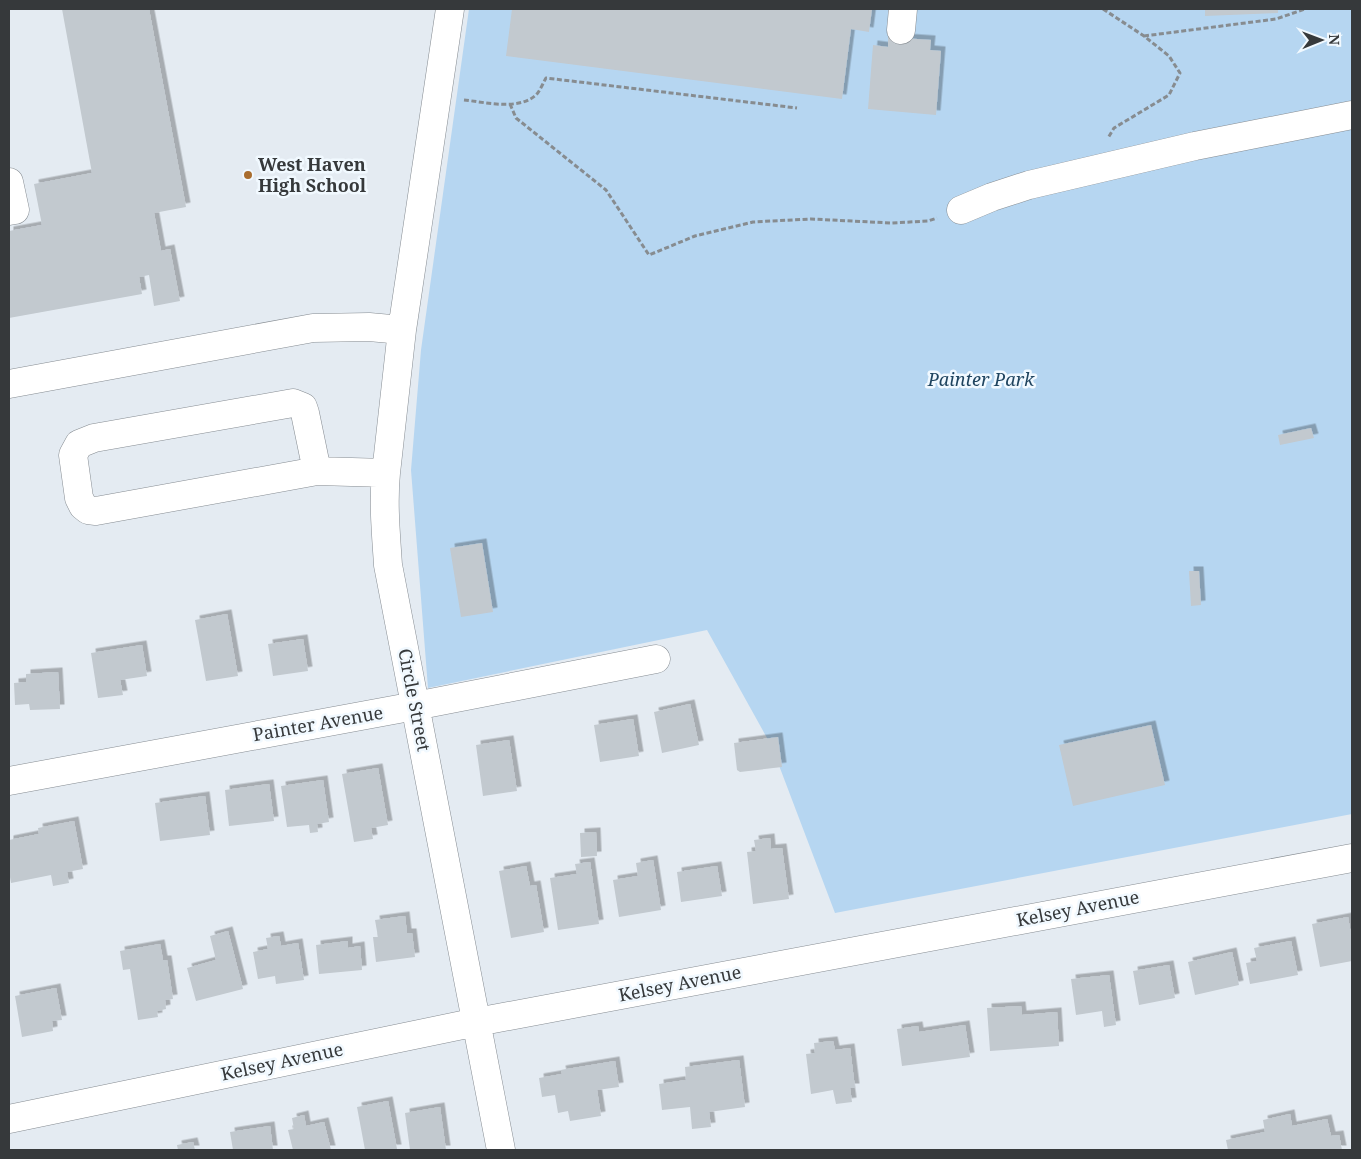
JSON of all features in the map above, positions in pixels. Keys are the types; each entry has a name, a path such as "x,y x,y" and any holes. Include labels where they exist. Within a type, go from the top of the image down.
{"street":[{"name":"Circle Street","path":"450,9 402,330 384,494 385,521 388,566 477,1022 500,1150"},
{"path":"961,210 1013,190 1195,146 1352,115"},
{"path":"9,182 15,210 9,212"},
{"path":"9,384 313,328 369,327 402,330"},
{"path":"317,471 303,407 293,402 94,438 79,444 73,455 79,498 83,506 88,510 96,511 317,471 386,472"},
{"name":"Painter Avenue","path":"9,781 415,706 656,659"},
{"name":"Kelsey Avenue","path":"9,1119 477,1022 1352,858"}],"path":[{"path":"1103,9 1144,36 1169,56 1180,73 1169,95 1114,128 1104,146 1103,169"},
{"path":"1144,36 1276,18 1305,9"},
{"path":"436,97 510,104 522,102 536,95 546,78 797,108"},
{"path":"510,104 516,118 606,190 649,256 695,236 753,222 811,219 892,223 928,222 961,210"}],"green space":[{"name":"Painter Park","path":"469,9 1352,9 1352,814 835,913 772,747 707,630 428,688 411,470 421,350"}],"building":[{"path":"62,9 149,9 186,207 154,213 161,251 170,249 180,301 154,306 149,275 139,277 142,294 9,318 9,231 42,225 34,184 92,173"},
{"path":"512,9 872,9 869,32 851,29 842,99 506,56"},
{"path":"1205,9 1278,9 1278,13 1205,16"},
{"path":"888,37 931,40 930,50 941,51 936,115 868,109 873,45 888,47"},
{"path":"1311,428 1314,438 1280,445 1278,435"},
{"path":"482,543 493,612 461,617 450,548"},
{"path":"1189,571 1199,571 1201,605 1191,606"},
{"path":"227,614 238,676 206,681 195,620"},
{"path":"303,639 308,671 273,676 268,644"},
{"path":"142,645 147,676 120,680 123,695 98,698 91,653"},
{"path":"58,672 60,709 30,710 29,704 15,705 14,683 26,682 26,674"},
{"path":"690,704 699,745 662,753 654,712"},
{"path":"633,719 639,756 600,762 594,725"},
{"path":"1151,725 1165,785 1073,806 1059,745"},
{"path":"778,737 782,767 740,772 737,770 734,743"},
{"path":"509,740 517,791 483,796 476,745"},
{"path":"378,768 388,825 371,828 373,839 354,842 342,774"},
{"path":"323,780 329,822 317,824 318,832 310,833 309,825 287,827 281,786"},
{"path":"269,784 274,821 229,826 225,790"},
{"path":"205,796 210,835 160,841 155,803"},
{"path":"74,821 83,869 67,872 69,883 53,886 51,875 11,883 9,840 39,834 38,828"},
{"path":"596,832 597,856 581,857 580,833"},
{"path":"770,838 771,849 782,848 789,899 753,904 747,852 756,851 754,840"},
{"path":"653,860 661,910 619,917 613,880 638,876 636,863"},
{"path":"590,862 599,924 558,930 550,878 577,874 575,864"},
{"path":"526,866 530,886 536,885 544,932 511,938 499,871"},
{"path":"717,866 722,896 681,902 677,872"},
{"path":"405,916 407,933 412,933 415,957 376,962 373,937 378,937 375,920"},
{"path":"1348,917 1352,940 1352,961 1320,967 1312,924"},
{"path":"228,931 243,989 196,1001 187,968 216,960 210,936"},
{"path":"279,936 281,946 298,943 304,980 276,984 275,976 258,979 253,952 268,949 266,938"},
{"path":"348,941 348,948 360,946 362,970 319,974 316,945"},
{"path":"1291,941 1298,975 1250,984 1246,963 1257,961 1254,948"},
{"path":"160,944 163,960 167,960 173,999 165,1000 166,1009 157,1011 158,1017 138,1020 130,969 123,970 120,951"},
{"path":"1232,952 1239,985 1195,995 1188,962"},
{"path":"1169,965 1175,998 1139,1005 1133,971"},
{"path":"1109,975 1116,1025 1104,1027 1102,1011 1076,1015 1071,979"},
{"path":"56,988 62,1020 52,1021 53,1031 22,1037 15,996"},
{"path":"1021,1006 1022,1015 1057,1012 1059,1046 990,1051 987,1008"},
{"path":"965,1025 970,1057 902,1066 897,1029 918,1026 919,1032"},
{"path":"833,1041 835,1050 850,1048 855,1088 850,1088 852,1102 836,1104 833,1090 811,1094 806,1054 815,1053 814,1043"},
{"path":"739,1060 745,1107 709,1112 711,1127 692,1129 690,1107 662,1110 659,1084 686,1080 685,1067"},
{"path":"615,1061 619,1087 597,1090 601,1116 570,1121 568,1111 558,1113 555,1095 542,1097 539,1078 562,1074 561,1070"},
{"path":"388,1101 397,1149 365,1150 357,1107"},
{"path":"440,1107 446,1150 410,1150 405,1113"},
{"path":"1290,1114 1292,1126 1327,1119 1331,1136 1339,1135 1342,1150 1228,1150 1226,1140 1265,1132 1263,1120"},
{"path":"304,1115 306,1126 324,1122 331,1150 293,1150 288,1130 294,1129 292,1118"},
{"path":"270,1126 273,1150 233,1150 230,1132"},
{"path":"193,1142 195,1150 178,1150 177,1145"}],"place":[{"name":"West Haven High School","path":"248,175"}]}
